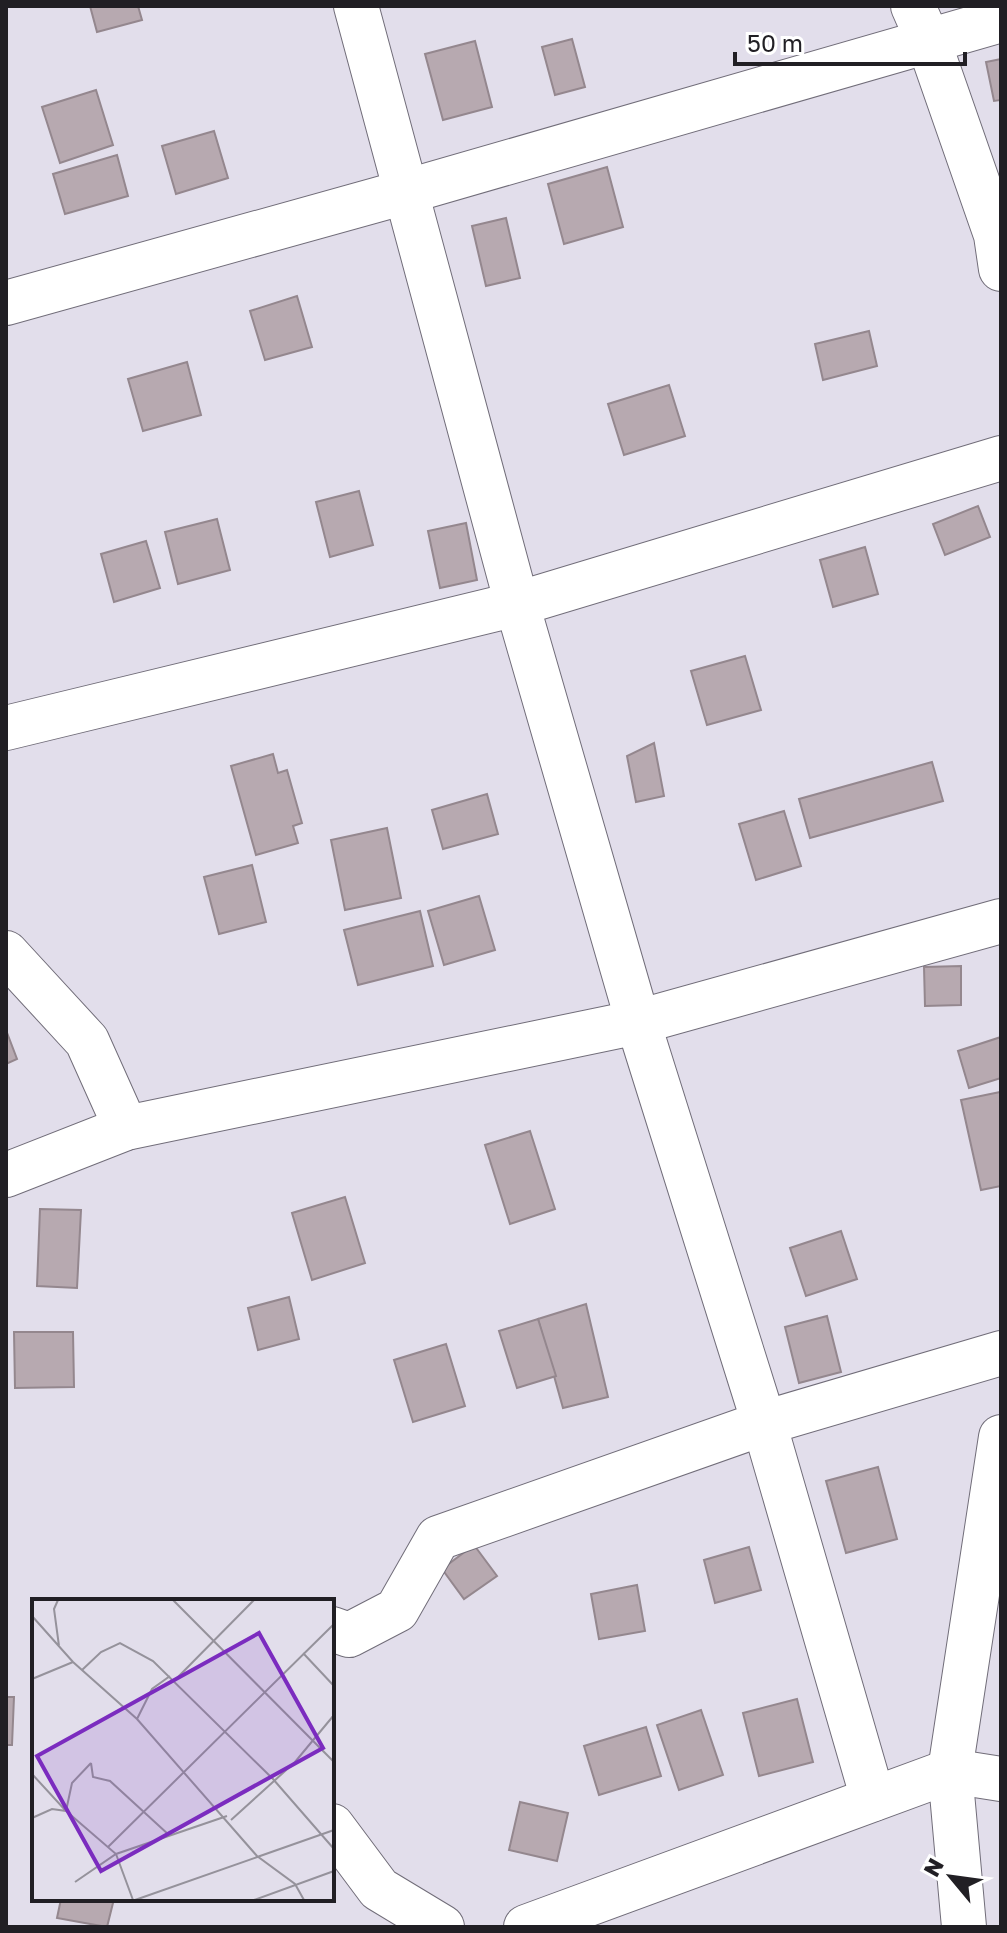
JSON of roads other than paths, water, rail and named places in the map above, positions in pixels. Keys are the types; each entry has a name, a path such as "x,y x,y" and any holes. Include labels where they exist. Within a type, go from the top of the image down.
{"street":[{"path":"356,6 517,604 638,1022 764,1423 873,1799"},
{"path":"6,303 405,192 920,23 1001,20"},
{"path":"920,23 996,235 1001,269"},
{"path":"6,728 517,604 1001,458"},
{"path":"6,1175 126,1128 638,1022 1001,921"},
{"path":"6,953 87,1041 126,1128"},
{"path":"334,1630 349,1635 397,1610 438,1538 764,1423 1001,1353"},
{"path":"964,1927 950,1771 1001,1437"},
{"path":"526,1927 950,1771 1001,1779"},
{"path":"334,1829 379,1889 442,1927"}]}
